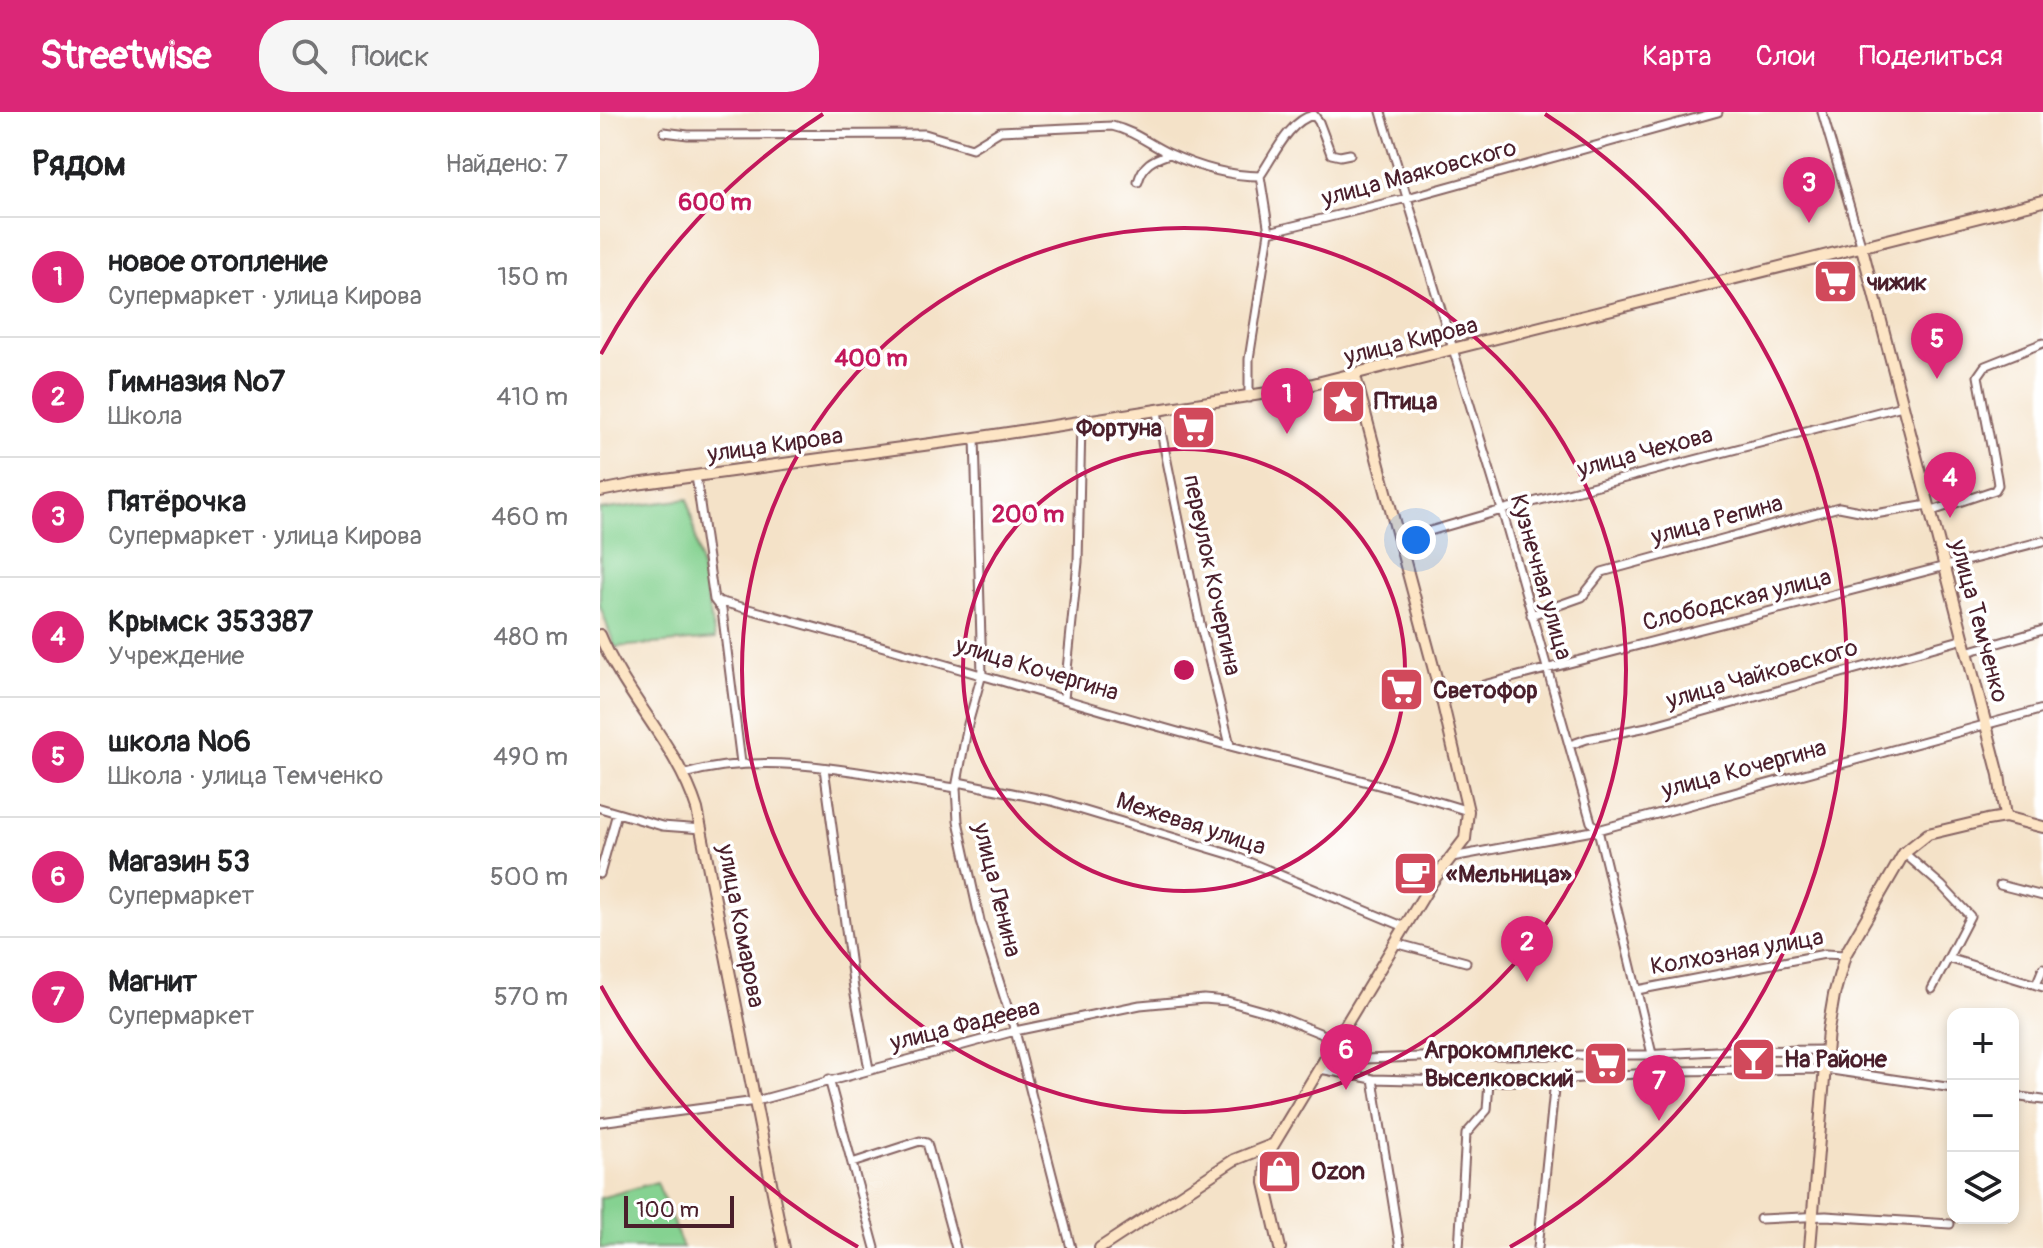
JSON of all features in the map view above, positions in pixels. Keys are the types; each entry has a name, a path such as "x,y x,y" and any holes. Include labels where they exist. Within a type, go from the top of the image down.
{"main road":[{"name":"улица Кирова","path":"636,484 1249,398 1355,376 2043,201"},
{"name":"улица Темченко","path":"1862,248 1999,775 2005,817"},
{"path":"1280,1248 1264,1174 1266,1157 1432,882 1465,839 1468,811 1441,696 1355,376"},
{"path":"600,483 636,484"},
{"path":"600,491 636,484"},
{"name":"улица Комарова","path":"600,635 621,675 685,774 702,829 784,1248"},
{"name":"Колхозная улица","path":"1810,1248 1832,1006 1845,955 1904,853 1918,839 1943,828 2005,817 2043,827"},
{"path":"1100,1248 1234,1160 1272,1145"}],"street":[{"name":"Кузнечная улица","path":"1381,112 1502,510 1591,822 1598,830 1652,1054"},
{"name":"улица Маяковского","path":"1269,232 1407,198 1718,112"},
{"name":"улица Темченко","path":"1822,112 1862,248"},
{"path":"1249,398 1249,359 1269,232 1260,176 1292,129 1306,117 1314,115 1331,154 1350,154"},
{"path":"664,132 688,135 925,134 972,148 1000,131 1112,126 1128,129 1169,154 1237,176 1260,176"},
{"path":"1138,182 1144,166 1169,154"},
{"name":"улица Репина","path":"1531,615 1582,597 1602,572 1839,507 1875,514 1928,509 1995,490 1997,478 1978,376 1985,366 2043,343"},
{"name":"улица Чехова","path":"1399,540 1502,510 1902,406"},
{"name":"переулок Кочергина","path":"1157,412 1200,623 1230,745"},
{"path":"1064,699 1078,562 1081,422"},
{"name":"улица Ленина","path":"975,438 982,674 968,724 957,785 958,821 980,921 1015,1031 1071,1248"},
{"path":"696,476 714,600 722,610 741,763"},
{"name":"Слободская улица","path":"1441,696 2043,541"},
{"name":"улица Кочергина","path":"714,600 1468,811"},
{"path":"1967,652 2043,630"},
{"name":"улица Чайковского","path":"1570,745 1647,727 1964,639"},
{"name":"улица Кочергина","path":"1452,857 1598,830 2043,709"},
{"name":"Межевая улица","path":"685,774 715,765 741,763 824,768 1052,801 1232,855 1405,927"},
{"path":"824,768 854,989 869,1069"},
{"path":"600,808 662,826 702,829"},
{"path":"600,874 617,813"},
{"path":"1904,853 1970,916 1932,989"},
{"path":"2000,885 2043,896"},
{"path":"1395,943 1466,962"},
{"name":"Колхозная улица","path":"1637,990 1825,954 1845,955"},
{"path":"1948,958 2040,986 2043,968"},
{"name":"улица Фадеева","path":"600,1122 756,1101 1015,1031 1140,1005 1204,999 1248,1006 1337,1040"},
{"path":"1353,1076 1355,1065 1364,1059 1827,1050"},
{"path":"1648,1074 1652,1054"},
{"path":"1320,1069 1373,1079 1489,1082 1688,1070 1825,1069 1947,1087"},
{"path":"829,1079 875,1248"},
{"path":"1373,1079 1400,1248"},
{"path":"1538,1248 1555,1080"},
{"path":"1459,1248 1466,1134 1487,1110 1489,1082"},
{"path":"2019,1097 2043,1100"},
{"path":"852,1163 920,1141 927,1143 956,1248"},
{"path":"1760,1219 1826,1216 1947,1224"}],"green space":[{"path":"688,499 715,639 615,647 600,606 600,510"},
{"path":"657,1182 683,1248 600,1248 600,1198"}],"place":[{"name":"Пятёрочка","path":"1809,223"},
{"name":"чижик","path":"1835,282"},
{"name":"школа №6","path":"1937,379"},
{"name":"Птица","path":"1343,401"},
{"name":"Фортуна","path":"1193,428"},
{"name":"новое отопление","path":"1287,434"},
{"name":"Крымск 353387","path":"1950,518"},
{"name":"Светофор","path":"1402,690"},
{"name":"«Мельница»","path":"1415,874"},
{"name":"Гимназия №7","path":"1527,982"},
{"name":"На Районе","path":"1753,1059"},
{"name":"Агрокомплекс Выселковский","path":"1605,1064"},
{"name":"Магазин 53","path":"1346,1090"},
{"name":"Магнит","path":"1659,1121"},
{"name":"Ozon","path":"1280,1171"}]}
